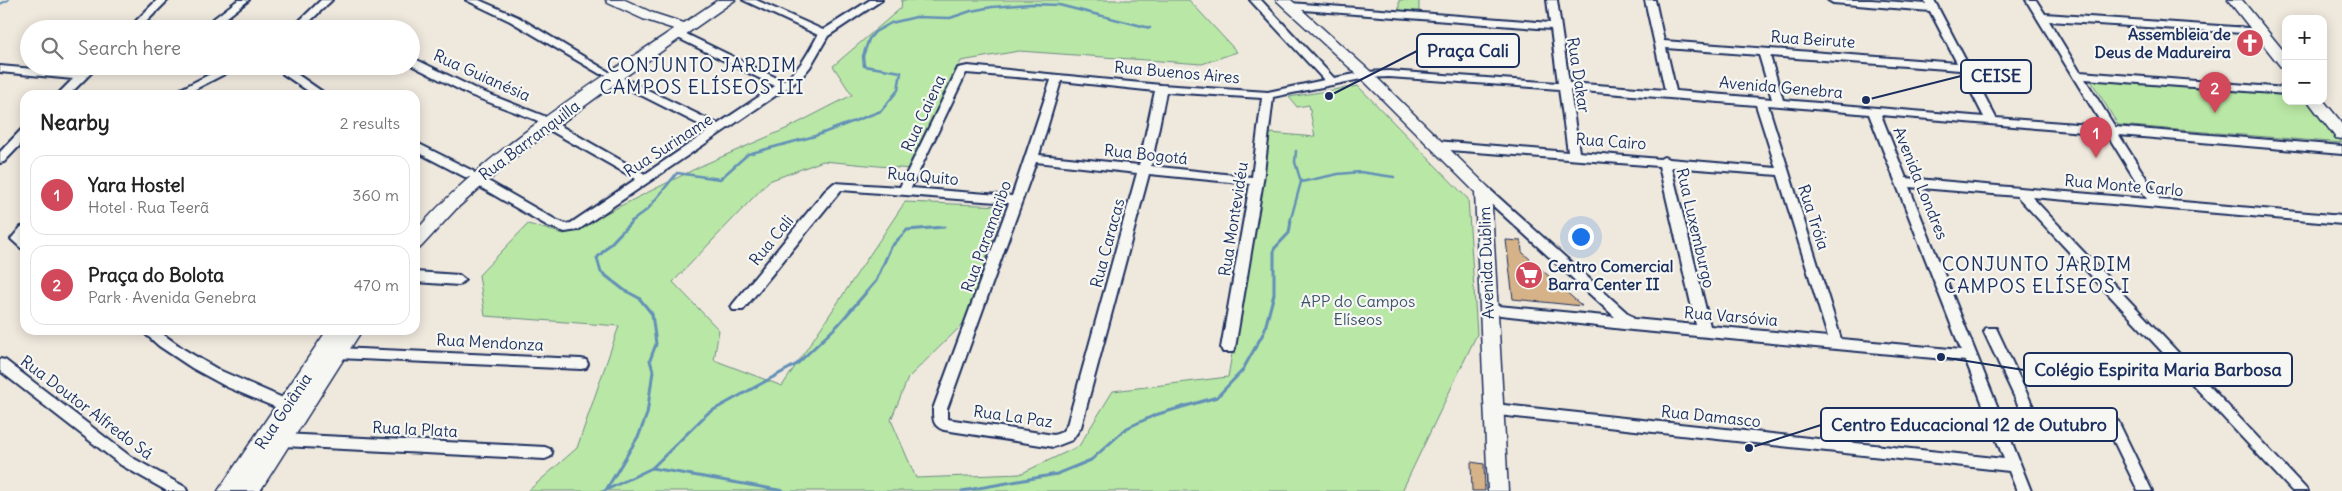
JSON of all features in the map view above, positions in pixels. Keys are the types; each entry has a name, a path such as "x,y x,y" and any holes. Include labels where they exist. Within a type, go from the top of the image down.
{"street":[{"path":"142,20 163,0"},
{"path":"217,20 244,0"},
{"path":"305,20 326,0"},
{"path":"471,0 528,26 608,75 720,130"},
{"path":"613,0 678,28 784,86"},
{"path":"678,28 707,0"},
{"name":"Rua Barranquilla","path":"544,121 642,51 728,0"},
{"path":"748,0 824,34"},
{"name":"Rua Suriname","path":"420,149 473,177 552,224 568,228 585,219 784,86 805,67 824,34 877,0"},
{"path":"1255,0 1332,82"},
{"name":"Rua Dakar","path":"1552,0 1574,155"},
{"path":"1650,0 1671,94"},
{"path":"1833,0 1931,4 1992,121"},
{"path":"2031,0 2156,204"},
{"path":"2235,0 2283,60"},
{"path":"1287,3 1555,26"},
{"name":"Avenida Dublim","path":"1287,3 1366,75 1483,190 1498,491"},
{"path":"2042,17 2259,31"},
{"name":"Rua Beirute","path":"1659,44 1964,67"},
{"path":"1763,52 1779,104"},
{"name":"Rua Guianésia","path":"420,65 469,91 544,121 645,179"},
{"name":"Rua Caiena","path":"904,191 960,72 968,68 984,69"},
{"path":"0,69 20,71"},
{"name":"Rua Buenos Aires","path":"984,69 1161,88 1268,95 1366,75"},
{"name":"Avenida Genebra","path":"1366,75 1389,74 1671,94 2342,150"},
{"path":"62,75 82,77"},
{"path":"185,90 216,75"},
{"path":"291,75 314,90"},
{"path":"2078,75 2282,91"},
{"path":"68,90 82,77"},
{"name":"Rua Paramaribo","path":"942,404 1032,158 1057,77"},
{"name":"Rua Caracas","path":"1079,406 1144,170 1161,88"},
{"name":"Rua Montevidéu","path":"1228,348 1257,181 1268,95"},
{"name":"Rua Tróia","path":"1760,102 1836,343"},
{"path":"2319,105 2342,134"},
{"name":"Avenida Londres","path":"1874,112 2024,491"},
{"path":"473,177 544,121"},
{"path":"0,159 20,145"},
{"name":"Rua Cairo","path":"1436,145 1664,161 1783,172"},
{"name":"Rua Bogotá","path":"1032,158 1257,181"},
{"name":"Rua Luxemburgo","path":"1664,161 1704,331"},
{"name":"Rua Barranquilla","path":"420,225 473,177"},
{"name":"Rua Monte Carlo","path":"1902,182 2342,220"},
{"name":"Rua Quito","path":"829,194 838,186 844,186 1016,200"},
{"path":"1483,190 1632,325"},
{"path":"2020,192 2301,491"},
{"name":"Rua Cali","path":"738,307 829,194"},
{"path":"420,276 459,280"},
{"name":"Rua Varsóvia","path":"1488,310 1971,356"},
{"path":"1991,332 2030,415 2028,419 1997,419"},
{"path":"154,335 166,345 215,375 287,406"},
{"name":"Rua Goiânia","path":"228,491 334,335"},
{"path":"249,491 350,335"},
{"name":"Rua Mendonza","path":"338,353 581,364"},
{"name":"Rua Doutor Alfredo Sá","path":"0,364 126,461 180,491"},
{"name":"Rua La Paz","path":"942,404 939,414 940,421 944,424 1054,441 1067,436 1074,427 1079,406"},
{"name":"Rua Damasco","path":"1494,410 2014,466"},
{"path":"2114,425 2145,491"},
{"name":"Rua la Plata","path":"283,440 545,453"}],"green space":[{"name":"APP do Campos Elíseos","path":"902,0 1189,0 1237,52 1202,64 1019,51 961,61 911,169 823,161 769,181 673,282 719,330 714,360 782,386 905,202 1004,206 964,323 908,378 891,420 916,478 1020,474 1079,446 1113,391 1228,377 1270,133 1315,137 1309,105 1297,107 1289,97 1358,86 1468,199 1477,334 1402,491 528,491 577,448 619,326 485,316 479,275 528,224 564,234 703,165 788,128 852,95 833,66 901,8"},
{"path":"1399,0 1419,0 1419,14 1399,12"},
{"path":"2090,79 2282,94 2282,105 2313,105 2342,143 2118,125"}],"building":[{"name":"Centro Comercial Barra Center II","path":"1506,240 1521,241 1522,252 1582,306 1513,299"},
{"path":"1471,462 1484,464 1485,491 1472,491"}],"waterway":[{"path":"0,4 8,0"},
{"path":"631,222 648,209 677,173 720,179 748,154 815,136 881,111 898,90 901,72 864,66 863,56 869,39 875,32 891,23 916,17 950,18 992,7 1031,4 1059,5 1150,28"},
{"path":"1296,151 1295,162 1301,182"},
{"path":"1301,182 1338,174 1360,172 1394,177"},
{"path":"1290,222 1301,182"},
{"path":"962,491 1057,474 1091,460 1127,428 1155,415 1217,397 1242,371 1264,332 1274,294 1274,249 1289,233 1291,221"},
{"path":"606,490 639,435 647,414 653,371 650,360 656,344 652,314 639,298 624,290 601,272 597,258 631,222"},
{"path":"652,468 708,413 797,364 838,325 876,281 891,247 907,230 944,227"},
{"path":"604,491 652,468"},
{"path":"652,468 784,491"}],"place":[{"name":"Assembleia de Deus de Madureira","path":"2250,43"},
{"name":"Praça Cali","path":"1329,96"},
{"name":"CEISE","path":"1866,100"},
{"name":"Praça do Bolota","path":"2215,113"},
{"name":"Yara Hostel","path":"2096,158"},
{"name":"Centro Comercial Barra Center II","path":"1529,275"},
{"name":"Colégio Espirita Maria Barbosa","path":"1941,357"},
{"name":"Centro Educacional 12 de Outubro","path":"1749,448"}],"district":[{"name":"CONJUNTO JARDIM CAMPOS ELÍSEOS III","path":"702,76"},
{"name":"CONJUNTO JARDIM CAMPOS ELÍSEOS I","path":"2037,275"}]}
